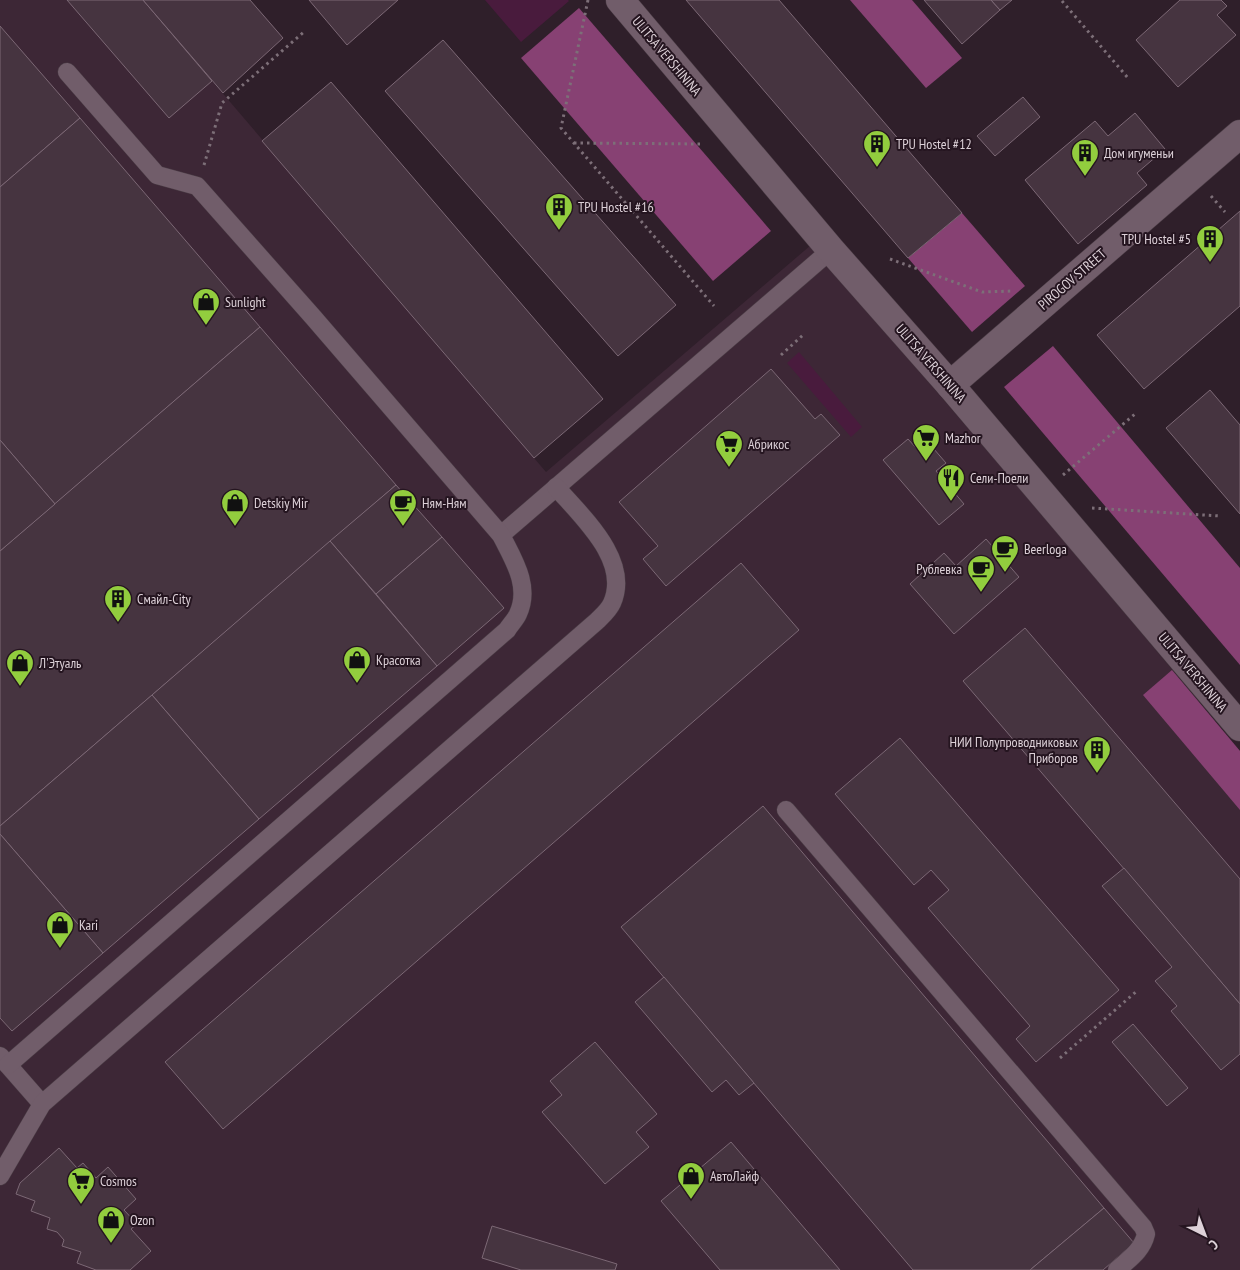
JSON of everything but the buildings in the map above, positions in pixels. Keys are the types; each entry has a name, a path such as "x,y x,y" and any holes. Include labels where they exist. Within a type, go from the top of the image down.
{"street":[{"name":"ULITSA VERSHININA","path":"620,0 831,250 950,385 1240,727"},
{"name":"PIROGOV STREET","path":"950,385 1240,134"}],"lane":[{"path":"42,1104 4,1060 507,630 519,613 522,593 520,572 501,535 313,317 198,186 158,175 67,72"},
{"path":"501,535 831,250"},
{"path":"0,1176 42,1104 598,621 612,604 616,586 613,564 607,551 556,487"},
{"path":"786,810 1142,1227 1146,1234 1144,1244 1117,1270"}],"path":[{"path":"588,0 561,128 714,306"},
{"path":"1062,1 1128,78"},
{"path":"198,186 222,103 305,31"},
{"path":"574,143 706,144"},
{"path":"890,259 982,292 1059,290"},
{"path":"781,355 803,335"},
{"path":"1062,475 1135,414"},
{"path":"1091,508 1220,516"},
{"path":"1060,1058 1138,990"}],"shaded area":[{"path":"0,0 143,0 546,472 811,245 1063,539 1240,751 1240,1270 0,1270"},
{"path":"485,0 568,0 569,1 521,42"},
{"path":"850,0 912,0 962,58 926,88"},
{"path":"579,8 771,231 713,281 521,58"},
{"path":"962,213 1025,286 972,332 908,258"},
{"path":"1053,346 1240,568 1240,665 1004,387"},
{"path":"799,352 862,427 851,437 787,363"},
{"path":"1172,670 1240,751 1240,810 1143,695"}],"place":[{"name":"TPU Hostel #12","path":"877,168"},
{"name":"Дом игуменьи","path":"1085,177"},
{"name":"TPU Hostel #16","path":"559,231"},
{"name":"TPU Hostel #5","path":"1210,263"},
{"name":"Sunlight","path":"206,326"},
{"name":"Mazhor","path":"926,462"},
{"name":"Абрикос","path":"729,468"},
{"name":"Сели-Поели","path":"951,502"},
{"name":"Detskiy Mir","path":"235,527"},
{"name":"Ням-Ням","path":"403,527"},
{"name":"Beerloga","path":"1005,573"},
{"name":"Рублевка","path":"981,593"},
{"name":"Смайл-City","path":"118,623"},
{"name":"Красотка","path":"357,684"},
{"name":"Л'Этуаль","path":"20,687"},
{"name":"НИИ Полупроводниковых Приборов","path":"1097,774"},
{"name":"Kari","path":"60,949"},
{"name":"АвтоЛайф","path":"691,1200"},
{"name":"Cosmos","path":"81,1205"},
{"name":"Ozon","path":"111,1244"}]}
